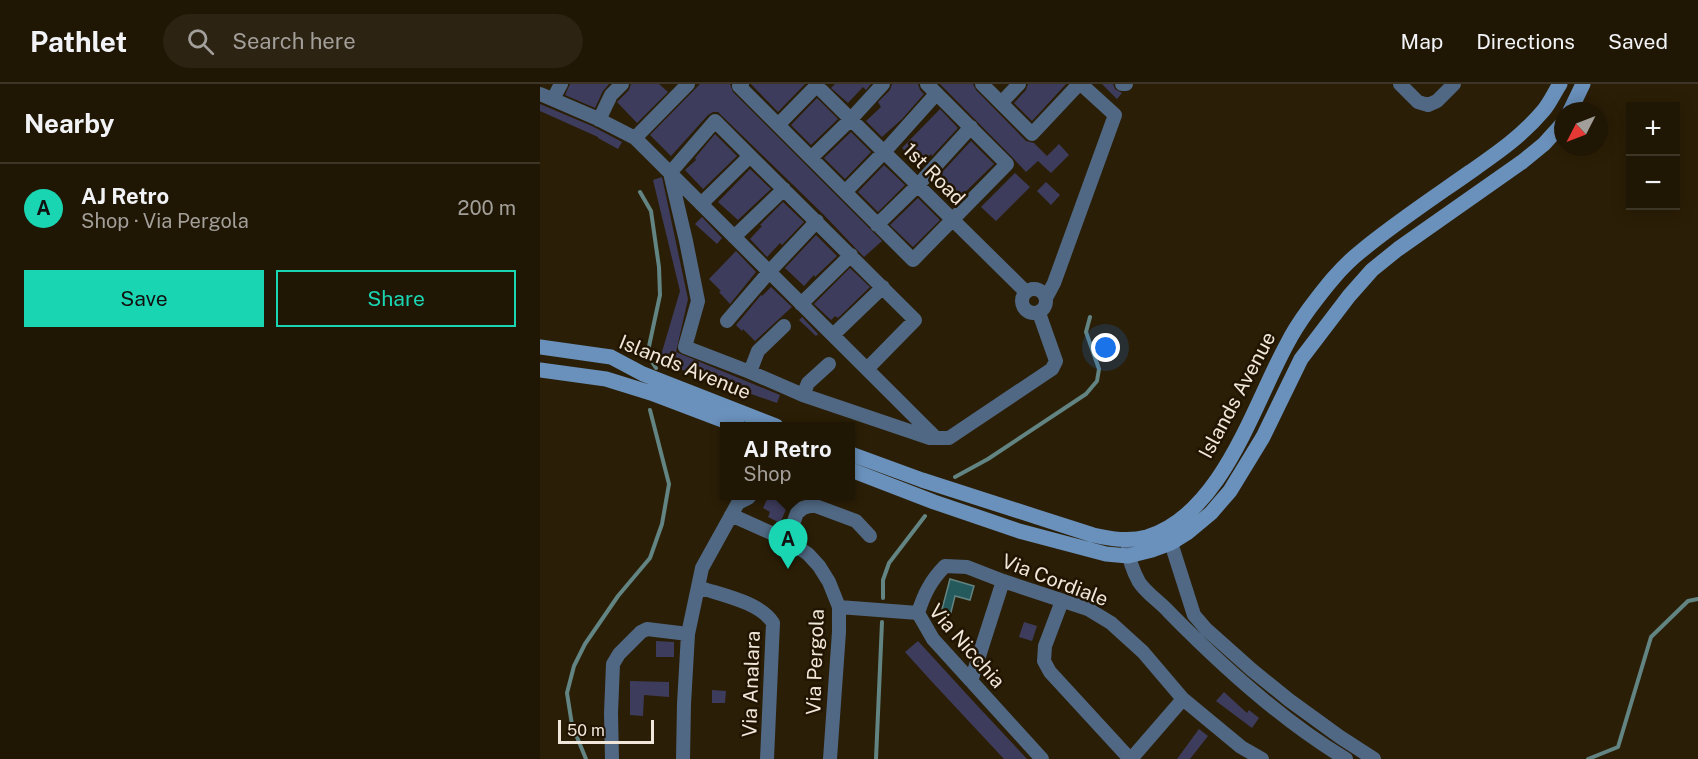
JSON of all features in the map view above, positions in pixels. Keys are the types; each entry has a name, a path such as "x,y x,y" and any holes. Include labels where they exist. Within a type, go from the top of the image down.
{"street":[{"path":"553,99 561,84"},
{"path":"599,120 611,95 622,84"},
{"path":"742,84 739,86 810,158 913,260 1007,164 932,89 884,152 845,192"},
{"path":"778,125 817,84"},
{"name":"1st Road","path":"817,84 1026,292"},
{"path":"810,158 883,84"},
{"path":"982,84 1032,134 1080,84 1115,115 1058,272 1046,298"},
{"path":"1001,103 1019,84"},
{"path":"1400,84 1418,102 1428,105 1437,101 1454,84"},
{"name":"Islands Avenue","path":"855,472 1019,531 1106,554 1128,556 1152,550 1179,521 1198,505 1214,482 1244,434 1287,343 1332,279 1359,253 1391,228 1512,143 1545,108 1560,84"},
{"path":"1574,102 1583,84"},
{"path":"635,138 678,87"},
{"path":"540,94 635,138 937,439"},
{"path":"670,173 715,121 817,221 915,320 867,369"},
{"path":"878,225 971,127"},
{"name":"Islands Avenue","path":"855,455 922,480 1109,539 1127,540 1187,533 1211,513 1230,491 1263,437 1301,359 1372,270 1398,249 1522,162 1554,133"},
{"path":"701,204 750,156"},
{"path":"670,173 698,304 685,347 803,395 930,438 949,438 1052,369 1056,361 1039,313"},
{"path":"735,237 784,189"},
{"path":"727,321 817,221"},
{"path":"801,304 850,255"},
{"path":"833,335 883,287"},
{"path":"1032,289 1043,293 1046,298 1047,304 1039,313 1029,312 1023,305 1026,292 1032,289"},
{"path":"750,372 758,351 784,326"},
{"name":"Islands Avenue","path":"540,347 611,357 643,374 755,422"},
{"path":"803,395 808,383 829,364"},
{"name":"Islands Avenue","path":"540,370 606,379 651,393 727,422"},
{"path":"683,759 688,634 702,568 735,504"},
{"name":"Via Pergola","path":"735,504 808,554 829,582 839,607 830,759"},
{"path":"787,540 797,513 813,505 856,521 870,536"},
{"path":"1167,536 1194,615 1206,629 1251,670 1340,737 1374,759"},
{"path":"1127,540 1128,556 1140,584 1245,684 1322,744 1346,759"},
{"name":"Via Cordiale","path":"918,613 923,596 933,578 945,566 967,567 1088,609 1111,623 1143,652 1183,699 1241,747 1262,759"},
{"path":"971,681 1003,581"},
{"name":"Via Analara","path":"698,587 748,604 765,613 773,622 767,759"},
{"path":"1062,601 1045,646 1044,661 1050,672 1131,759 1183,699"},
{"name":"Via Nicchia","path":"839,607 918,613 933,639 1042,759"},
{"path":"1183,626 1194,615"},
{"path":"612,759 613,664 619,654 647,629 688,634"},
{"path":"1233,759 1241,747"}],"water":[{"path":"950,579 974,586 970,600 955,596 950,616 941,613"}],"building":[{"path":"570,84 609,84 595,108 565,95"},
{"path":"631,84 659,84 668,92 637,123 617,102 629,90"},
{"path":"700,84 730,84 733,92 882,241 864,257 718,112 708,115 671,156 650,135"},
{"path":"751,84 805,84 778,112"},
{"path":"835,84 871,84 866,90 863,87 848,103 831,88"},
{"path":"892,84 918,84 924,94 882,137 866,121 881,107 878,102 890,90"},
{"path":"940,84 973,84 976,90 1026,141 1034,143 1047,156 1059,144 1069,155 1051,173 1038,161 1026,172"},
{"path":"1028,84 1066,84 1032,121 1014,103 1026,90"},
{"path":"1102,84 1113,84 1115,89 1122,93 1117,99"},
{"path":"817,98 838,119 811,145 791,125"},
{"path":"540,104 592,126 622,142 618,149 598,137 540,111"},
{"path":"940,109 958,128 932,156 931,154 919,165 902,148"},
{"path":"851,132 871,152 845,179 824,158"},
{"path":"715,134 737,156 703,189 685,170 696,160 695,158"},
{"path":"971,141 994,164 955,202 934,181"},
{"path":"884,165 905,185 878,212 858,192"},
{"path":"750,169 771,189 738,220 718,202"},
{"path":"1015,173 1030,187 996,221 981,207"},
{"path":"662,177 688,299 676,352 780,395 777,403 659,362 680,291 653,180"},
{"path":"1046,182 1060,195 1051,205 1037,191"},
{"path":"918,198 940,220 913,247 890,225"},
{"path":"783,202 804,222 767,257 750,239 762,226 760,225"},
{"path":"702,217 722,238 717,244 695,224"},
{"path":"816,235 837,256 804,286 785,268"},
{"path":"736,251 756,272 730,304 709,279"},
{"path":"850,268 870,287 838,318 835,316 831,320 814,304"},
{"path":"771,287 792,307 755,341 736,325 761,295"},
{"path":"802,317 818,334 816,336 799,320"},
{"path":"767,500 792,500 780,523 768,517 770,512 763,508"},
{"path":"1024,622 1037,626 1032,641 1019,637"},
{"path":"656,641 674,642 674,657 656,657"},
{"path":"918,641 1027,759 1004,759 934,684 905,652"},
{"path":"630,681 669,682 669,697 644,695 643,716 630,715"},
{"path":"712,690 726,691 725,703 712,703"},
{"path":"1224,692 1247,713 1249,710 1259,718 1252,728 1216,701"},
{"path":"1199,729 1208,736 1190,759 1177,759"}],"waterway":[{"path":"640,192 651,211 659,267 660,295 648,351 656,368"},
{"path":"955,477 988,459 1086,394 1097,381 1099,369 1086,332 1090,317"},
{"path":"586,759 572,725 567,693 574,666 585,644 618,596 650,558 662,524 669,484 650,410"},
{"path":"883,598 883,580 889,563 925,516"},
{"path":"1588,759 1618,747 1651,637 1688,601 1698,599"},
{"path":"876,759 882,622"}],"place":[{"name":"AJ Retro","path":"788,569"}]}
